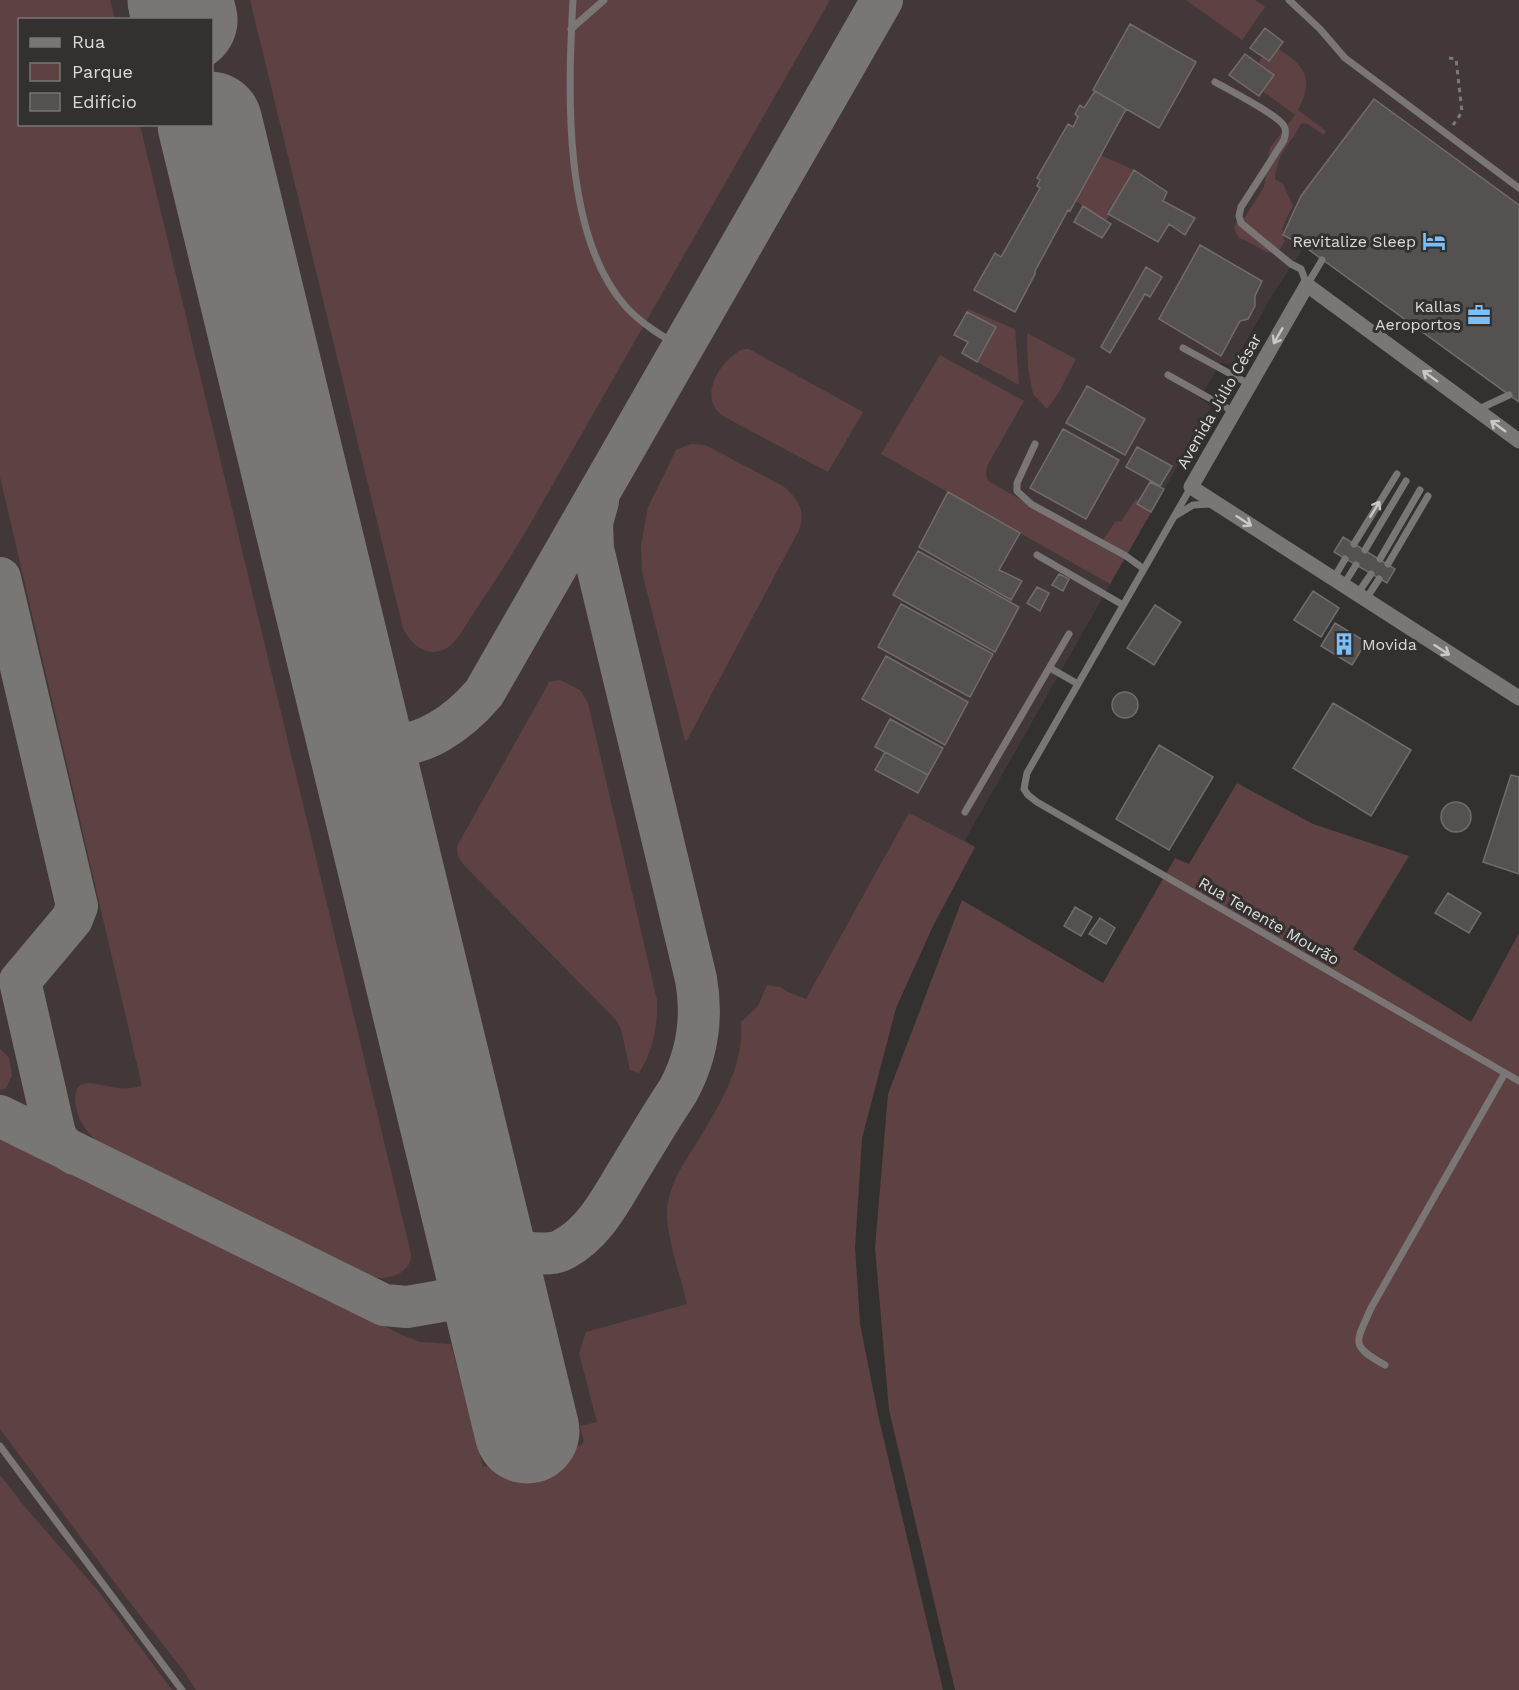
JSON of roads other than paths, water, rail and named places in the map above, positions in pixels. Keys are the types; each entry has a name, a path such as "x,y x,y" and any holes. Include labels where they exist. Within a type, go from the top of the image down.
{"street":[{"name":"Avenida Júlio César","path":"1307,285 1191,487 1519,698"},
{"path":"1307,285 1519,441"}],"lane":[{"path":"573,0 571,133 581,203 595,253 601,270 625,306 637,318 682,348"},
{"path":"571,29 604,0"},
{"path":"1288,0 1320,29 1345,58 1519,188"},
{"path":"1215,82 1284,125 1286,133 1284,140 1241,207 1239,216 1241,223 1300,269 1307,285"},
{"path":"1307,285 1322,260"},
{"path":"1183,348 1250,384"},
{"path":"1168,375 1234,412"},
{"path":"1477,410 1509,395"},
{"path":"1035,444 1017,483 1017,491 1031,504 1126,556 1144,569"},
{"path":"1354,544 1397,474"},
{"path":"1365,550 1406,481"},
{"path":"1050,668 1078,684 1191,487"},
{"path":"1380,559 1420,490"},
{"path":"1388,564 1428,496"},
{"path":"1173,518 1193,505 1219,505"},
{"path":"1037,555 1123,605"},
{"path":"1339,581 1345,559"},
{"path":"1339,581 1356,565"},
{"path":"1362,596 1371,574"},
{"path":"1362,596 1379,579"},
{"path":"964,813 1069,634"},
{"name":"Rua Tenente Mourão","path":"1078,684 1027,773 1024,789 1028,795 1519,1081"},
{"path":"1385,1365 1365,1354 1359,1347 1358,1338 1371,1308 1505,1073"},
{"path":"0,1446 182,1690"}],"place":[{"name":"Revitalize Sleep","path":"1434,241"},
{"name":"Kallas Aeroportos","path":"1479,315"},
{"name":"Movida","path":"1344,644"}]}
